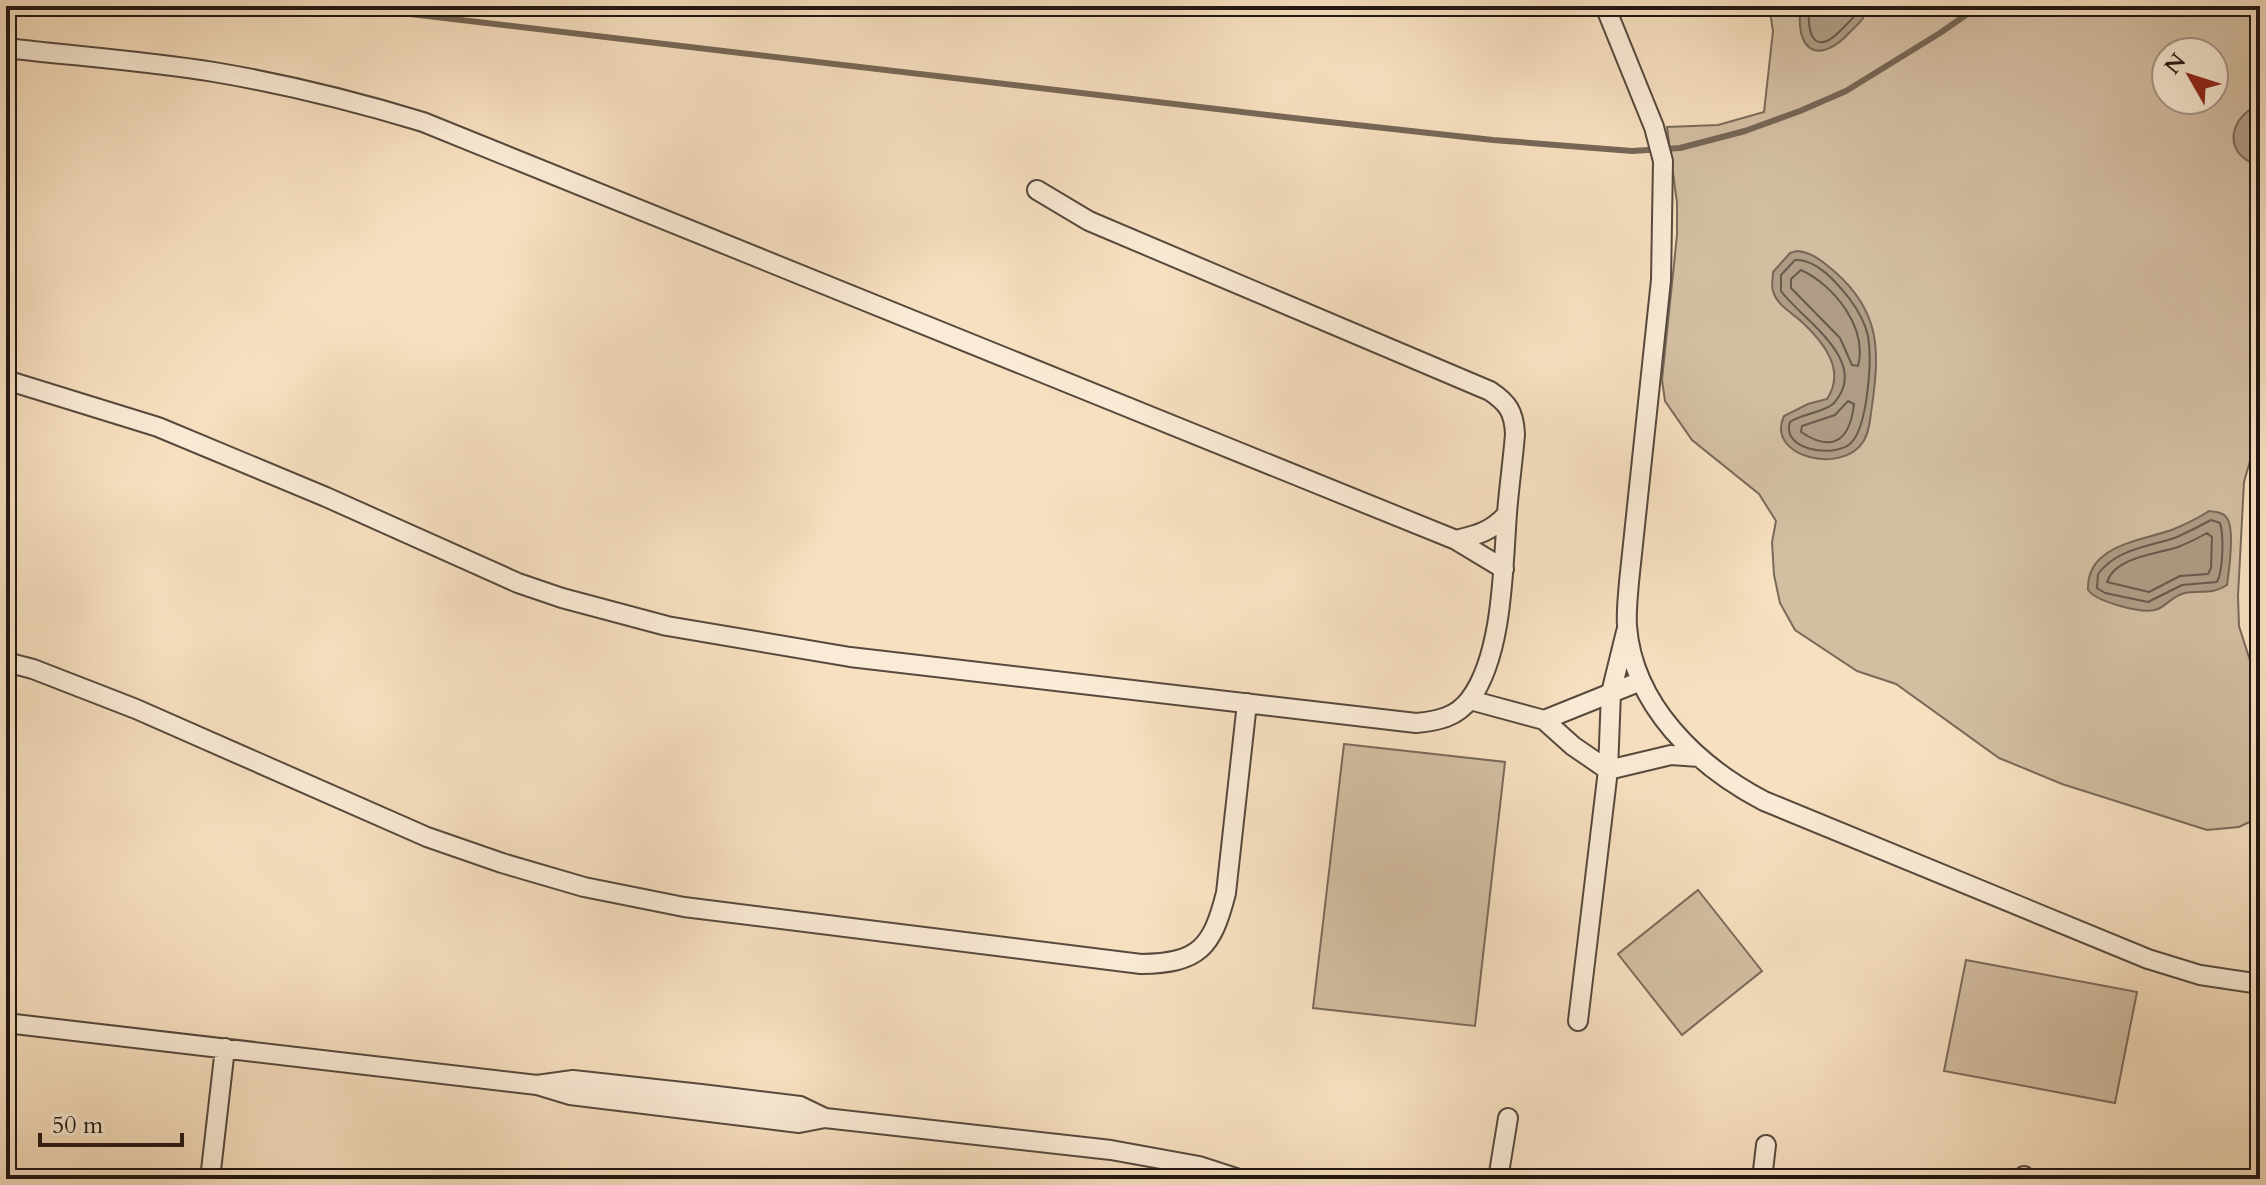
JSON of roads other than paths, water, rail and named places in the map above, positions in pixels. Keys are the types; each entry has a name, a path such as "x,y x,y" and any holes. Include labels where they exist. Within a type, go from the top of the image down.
{"street":[{"path":"1578,1021 1608,770 1611,693 1627,626 1630,567 1661,280 1663,161 1654,127 1605,6"},
{"path":"6,48 212,72 322,94 423,122 1456,540 1504,569"},
{"path":"6,380 158,427 326,497 518,583 611,612 722,637 835,655 1416,723 1456,713 1470,700 1486,669 1504,569 1515,434 1512,411 1503,399 1089,221 1037,190"},
{"path":"1456,540 1496,527 1507,514"},
{"path":"1627,626 1641,681 1663,718 1699,757 1724,778 1764,801 2148,959 2200,975 2260,984"},
{"path":"6,662 33,669 136,709 427,837 584,887 684,907 1141,964 1172,964 1189,957 1202,948 1220,916 1226,893 1247,703"},
{"path":"1544,720 1641,681"},
{"path":"1470,700 1544,720 1573,746 1608,770 1671,755 1699,757"},
{"path":"6,1023 537,1085 573,1080 799,1123 825,1118 1111,1150 1199,1166 1239,1179"},
{"path":"210,1179 225,1048"},
{"path":"1498,1179 1508,1118"},
{"path":"1762,1179 1766,1145"}],"water":[{"path":"1801,6 1868,6 1861,20 1838,43 1819,51 1811,49 1801,34"},
{"path":"2260,105 2260,157 2250,162 2236,148 2234,131 2243,115"},
{"path":"1797,251 1817,258 1849,286 1868,316 1873,332 1876,366 1868,429 1863,442 1853,452 1839,458 1808,457 1795,451 1785,442 1781,430 1784,416 1827,399 1834,378 1825,348 1782,305 1773,291 1773,272 1790,253"},
{"path":"2209,511 2227,518 2231,531 2227,585 2212,591 2181,594 2158,609 2151,610 2110,603 2088,590 2096,563 2106,554 2133,541 2174,529"}],"waterway":[{"path":"342,6 1311,120 1493,140 1632,151 1680,148 1745,131 1800,111 1846,91 1979,6"}]}
